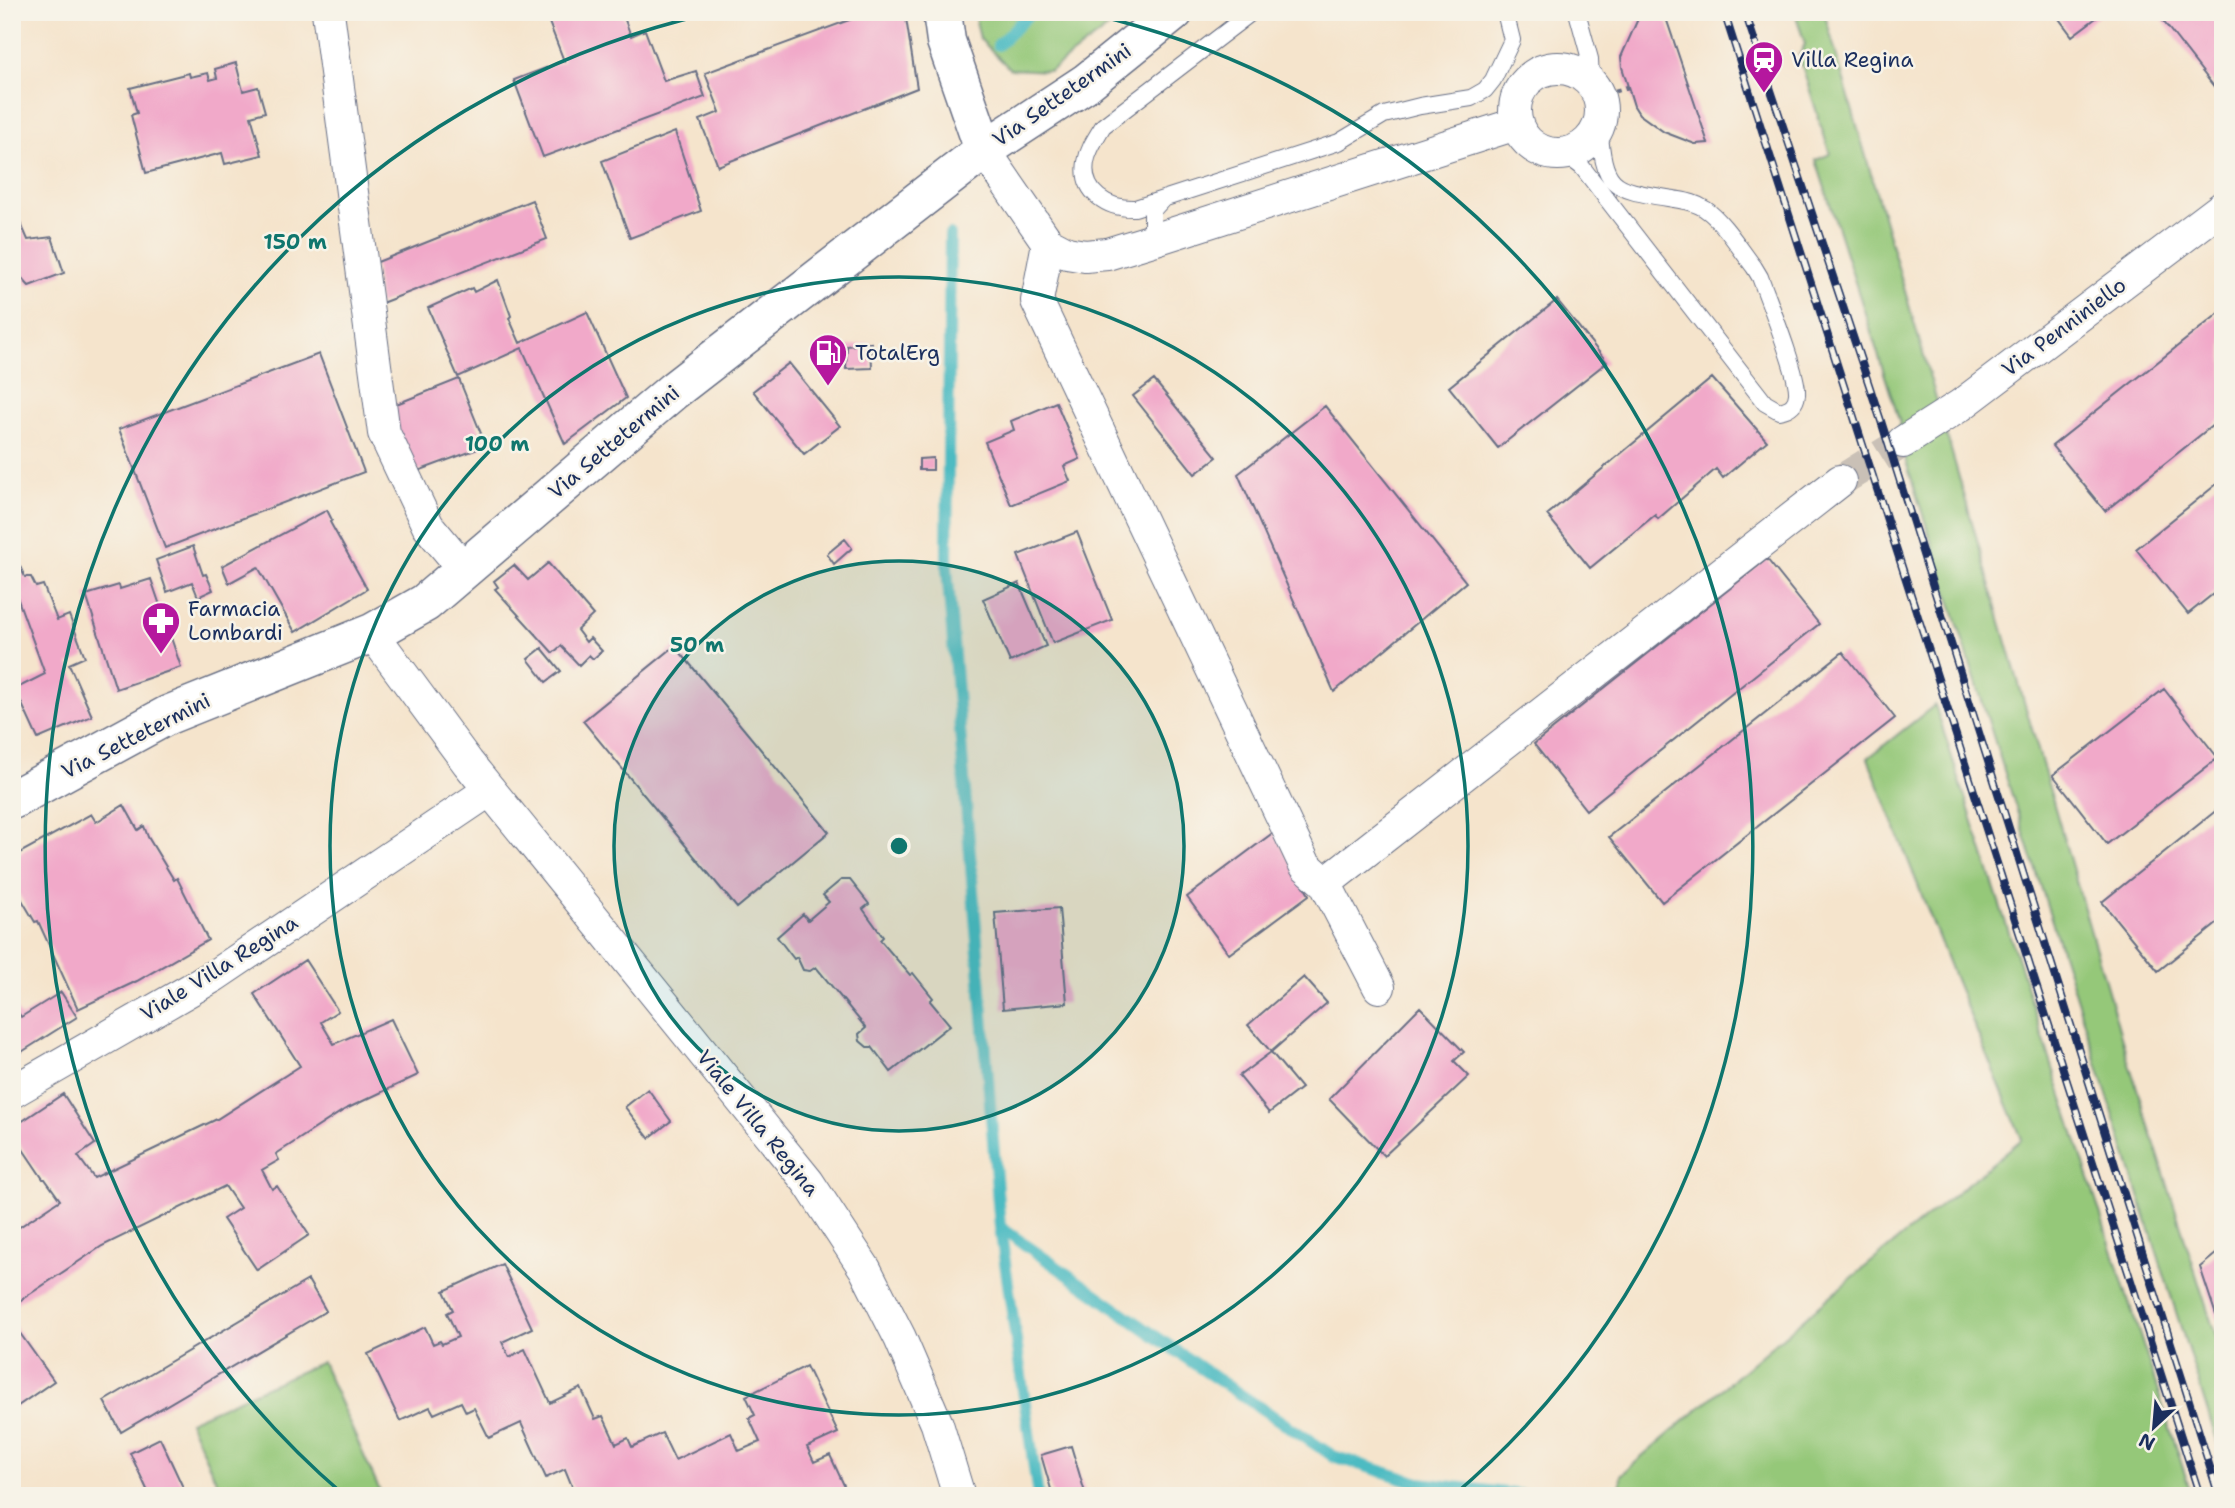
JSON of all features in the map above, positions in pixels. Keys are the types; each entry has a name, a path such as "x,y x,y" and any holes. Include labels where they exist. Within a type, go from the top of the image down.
{"main road":[{"path":"942,12 946,41 984,150"},
{"name":"Via Settetermini","path":"12,800 168,715 372,633 425,603 673,391 984,150 1086,83 1174,12"}],"street":[{"path":"328,12 384,433 428,526 464,569"},
{"path":"1551,68 1566,68 1591,83 1599,95 1602,110 1600,124 1587,144 1565,154 1552,155 1540,151 1522,135 1516,124 1514,109 1525,82 1537,73 1551,68"},
{"path":"984,150 1048,243 1067,253 1085,256 1107,254 1156,239 1516,124"},
{"name":"Via Penniniello","path":"1903,442 1961,405 2223,207"},
{"path":"1048,243 1037,301 1305,865 1325,883 1379,987"},
{"path":"1325,883 1840,481"},
{"name":"Viale Villa Regina","path":"372,633 490,790 808,1182 865,1269 900,1338 937,1424 959,1496"},
{"name":"Viale Villa Regina","path":"12,1092 214,975 490,790"}],"lane":[{"path":"1252,12 1103,127 1092,142 1086,161 1085,177 1093,192 1103,201 1120,209 1135,208 1339,142 1384,115 1471,98 1485,90 1493,80 1512,40 1505,12"},
{"path":"1577,12 1590,59 1591,83"},
{"path":"1565,154 1582,167 1765,403 1779,411 1788,410 1794,404 1797,384 1760,277 1754,267 1704,208 1690,202 1630,192 1618,187 1611,180 1602,160 1600,124"},
{"path":"1156,239 1152,211 1163,199"}],"green space":[{"path":"974,12 1129,12 1050,71 1010,69 980,39"},
{"path":"1789,12 1824,12 2128,1060 2223,1359 2223,1460 1896,430 1900,423 1816,160 1830,154 1799,56 1805,44 1796,16"},
{"path":"1935,705 2192,1496 1620,1496 1621,1475 1848,1281 2022,1139 1956,982 1868,758"},
{"path":"322,1362 382,1496 223,1496 189,1421"}],"building":[{"path":"545,12 622,12 631,36 645,30 664,81 696,71 705,97 543,157 514,80 564,61"},
{"path":"871,12 905,12 917,88 718,166 700,120 720,112 705,73"},
{"path":"1641,12 1664,12 1708,143 1695,144 1664,132 1639,114 1634,106 1621,57"},
{"path":"2054,12 2104,12 2072,36"},
{"path":"2156,12 2223,12 2223,91 2219,93"},
{"path":"236,63 243,91 258,87 265,112 251,116 262,155 225,164 222,153 146,173 131,115 137,113 130,88 189,73 190,77 208,73 210,80 217,78 215,69"},
{"path":"675,132 701,211 630,238 602,161"},
{"path":"532,200 547,239 379,304 375,263"},
{"path":"12,203 28,240 52,237 64,273 29,286 20,276 12,280"},
{"path":"498,280 511,316 509,318 520,343 587,312 626,398 565,444 522,348 458,377 428,308 472,288 474,292"},
{"path":"1557,300 1607,362 1498,448 1449,387"},
{"path":"2223,310 2223,417 2105,511 2052,446"},
{"path":"871,343 872,368 846,369 847,346"},
{"path":"319,354 364,472 165,548 119,429"},
{"path":"789,363 840,426 804,454 753,391"},
{"path":"1712,378 1767,441 1723,478 1716,469 1658,519 1655,515 1590,568 1547,515"},
{"path":"459,379 486,446 418,471 398,434 394,405"},
{"path":"1154,380 1217,457 1195,474 1133,396"},
{"path":"1056,402 1080,459 1064,466 1070,481 1011,505 985,442 1014,430 1011,421"},
{"path":"1325,406 1466,582 1334,692 1238,474"},
{"path":"933,458 933,470 919,470 919,459"},
{"path":"2223,479 2223,586 2188,614 2136,549"},
{"path":"327,510 332,520 330,522 367,589 295,632 258,567 229,583 222,566"},
{"path":"1077,532 1112,620 1053,643 1018,555"},
{"path":"845,539 852,548 834,564 827,554"},
{"path":"193,546 203,575 206,574 213,590 198,597 192,582 167,592 156,560"},
{"path":"12,550 25,577 31,577 36,587 43,585 57,620 69,615 85,657 69,664 92,716 38,739 15,689 45,674 17,597 12,600"},
{"path":"1767,559 1819,624 1586,810 1534,744"},
{"path":"548,563 593,615 577,630 586,642 590,638 602,651 593,659 589,655 579,665 561,646 553,653 495,589 498,587 494,581 514,565 528,580"},
{"path":"151,579 181,667 116,689 86,595 119,585 120,589"},
{"path":"1019,583 1046,646 1010,662 983,599"},
{"path":"675,646 829,832 737,908 583,721"},
{"path":"542,648 561,671 546,682 528,659"},
{"path":"1843,652 1895,718 1662,902 1609,837"},
{"path":"2164,689 2218,758 2107,844 2053,775"},
{"path":"124,805 138,830 144,826 174,880 177,878 208,940 137,981 78,1009 38,921 35,922 12,883 12,857 91,814 96,822"},
{"path":"2223,805 2223,919 2158,971 2102,902"},
{"path":"1274,832 1309,895 1229,954 1187,897"},
{"path":"841,880 850,880 869,904 863,909 883,937 880,940 910,975 913,973 933,998 930,1001 950,1025 891,1072 872,1047 867,1047 860,1041 859,1034 866,1028 816,967 810,971 803,970 797,957 794,959 777,937 803,914 808,920 829,902 823,895"},
{"path":"1059,908 1067,1003 1003,1009 995,913"},
{"path":"305,960 338,1011 321,1022 334,1044 391,1019 418,1075 344,1110 276,1154 279,1160 262,1170 272,1189 277,1186 309,1235 257,1270 223,1219 240,1208 225,1186 102,1246 12,1306 12,1232 60,1200 12,1133 12,1128 63,1094 95,1144 78,1156 94,1178 217,1119 300,1066 254,994"},
{"path":"1304,977 1327,1003 1271,1052 1248,1025"},
{"path":"61,992 77,1017 12,1058 12,1003 21,1017"},
{"path":"1420,1007 1464,1052 1454,1061 1469,1076 1384,1156 1329,1099"},
{"path":"1271,1052 1301,1088 1269,1113 1239,1076"},
{"path":"648,1089 671,1121 649,1138 625,1107"},
{"path":"2223,1248 2223,1333 2222,1333 2200,1267"},
{"path":"502,1264 532,1328 502,1342 509,1357 525,1349 550,1403 581,1388 595,1419 603,1416 616,1444 628,1438 632,1447 662,1433 675,1460 731,1433 739,1451 760,1442 749,1418 755,1415 746,1396 806,1366 838,1433 807,1447 814,1462 830,1455 849,1496 564,1496 574,1491 565,1469 546,1478 521,1423 489,1438 474,1408 466,1412 461,1402 434,1414 430,1407 400,1421 368,1354 425,1327 433,1344 440,1341 442,1344 458,1337 447,1313 453,1310 444,1291"},
{"path":"308,1280 326,1311 121,1432 104,1401"},
{"path":"12,1322 54,1381 12,1410"},
{"path":"160,1438 187,1496 150,1496 130,1453"},
{"path":"1071,1446 1086,1496 1053,1496 1041,1455"}],"waterway":[{"path":"998,45 1031,12"},
{"path":"950,235 947,568 1000,1227 1038,1496"},
{"path":"1000,1227 1202,1369 1333,1456 1419,1483 1532,1496"}],"tunnel":[{"path":"1840,481 1903,442"}],"railway":[{"path":"1724,12 2200,1496"},
{"path":"1745,12 1881,421 2219,1496"}],"place":[{"name":"Villa Regina","path":"1764,94"},
{"name":"TotalErg","path":"828,387"},
{"name":"Farmacia Lombardi","path":"161,655"}]}
